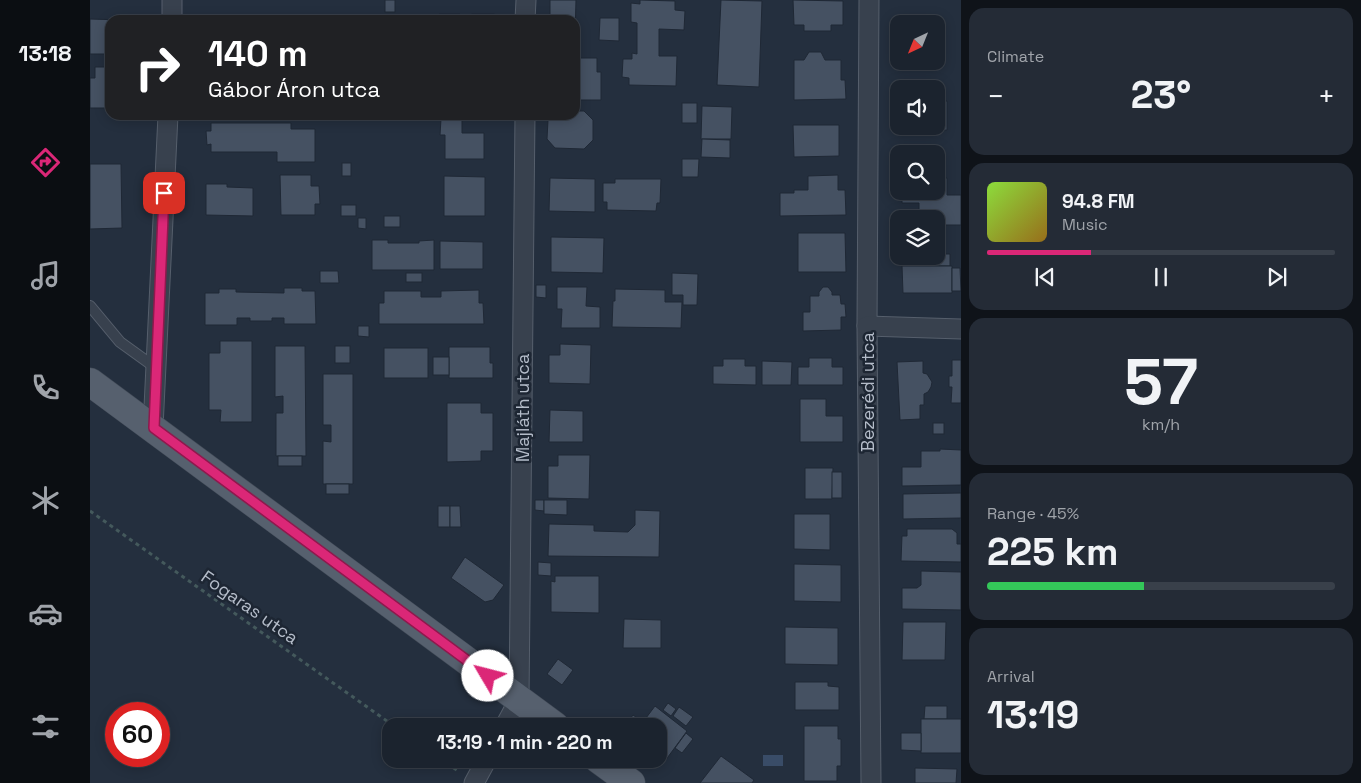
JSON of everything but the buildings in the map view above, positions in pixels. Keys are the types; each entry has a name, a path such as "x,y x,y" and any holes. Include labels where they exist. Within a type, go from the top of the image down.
{"main road":[{"path":"90,382 544,718"},
{"path":"610,768 631,783"}],"street":[{"path":"172,0 172,15"},
{"path":"525,15 526,0"},
{"name":"Bezerédi utca","path":"868,0 867,326 871,783"},
{"path":"154,428 168,120"},
{"name":"Majláth utca","path":"520,700 524,120"},
{"path":"867,326 961,329"},
{"path":"510,718 520,700"},
{"path":"474,783 482,768"}],"lane":[{"path":"90,306 120,342 156,368"}],"path":[{"name":"Fogaras utca","path":"90,511 383,718"}],"water":[{"path":"763,755 783,755 783,766 763,766"}],"route":[{"path":"164,193 154,428 488,676"}]}
